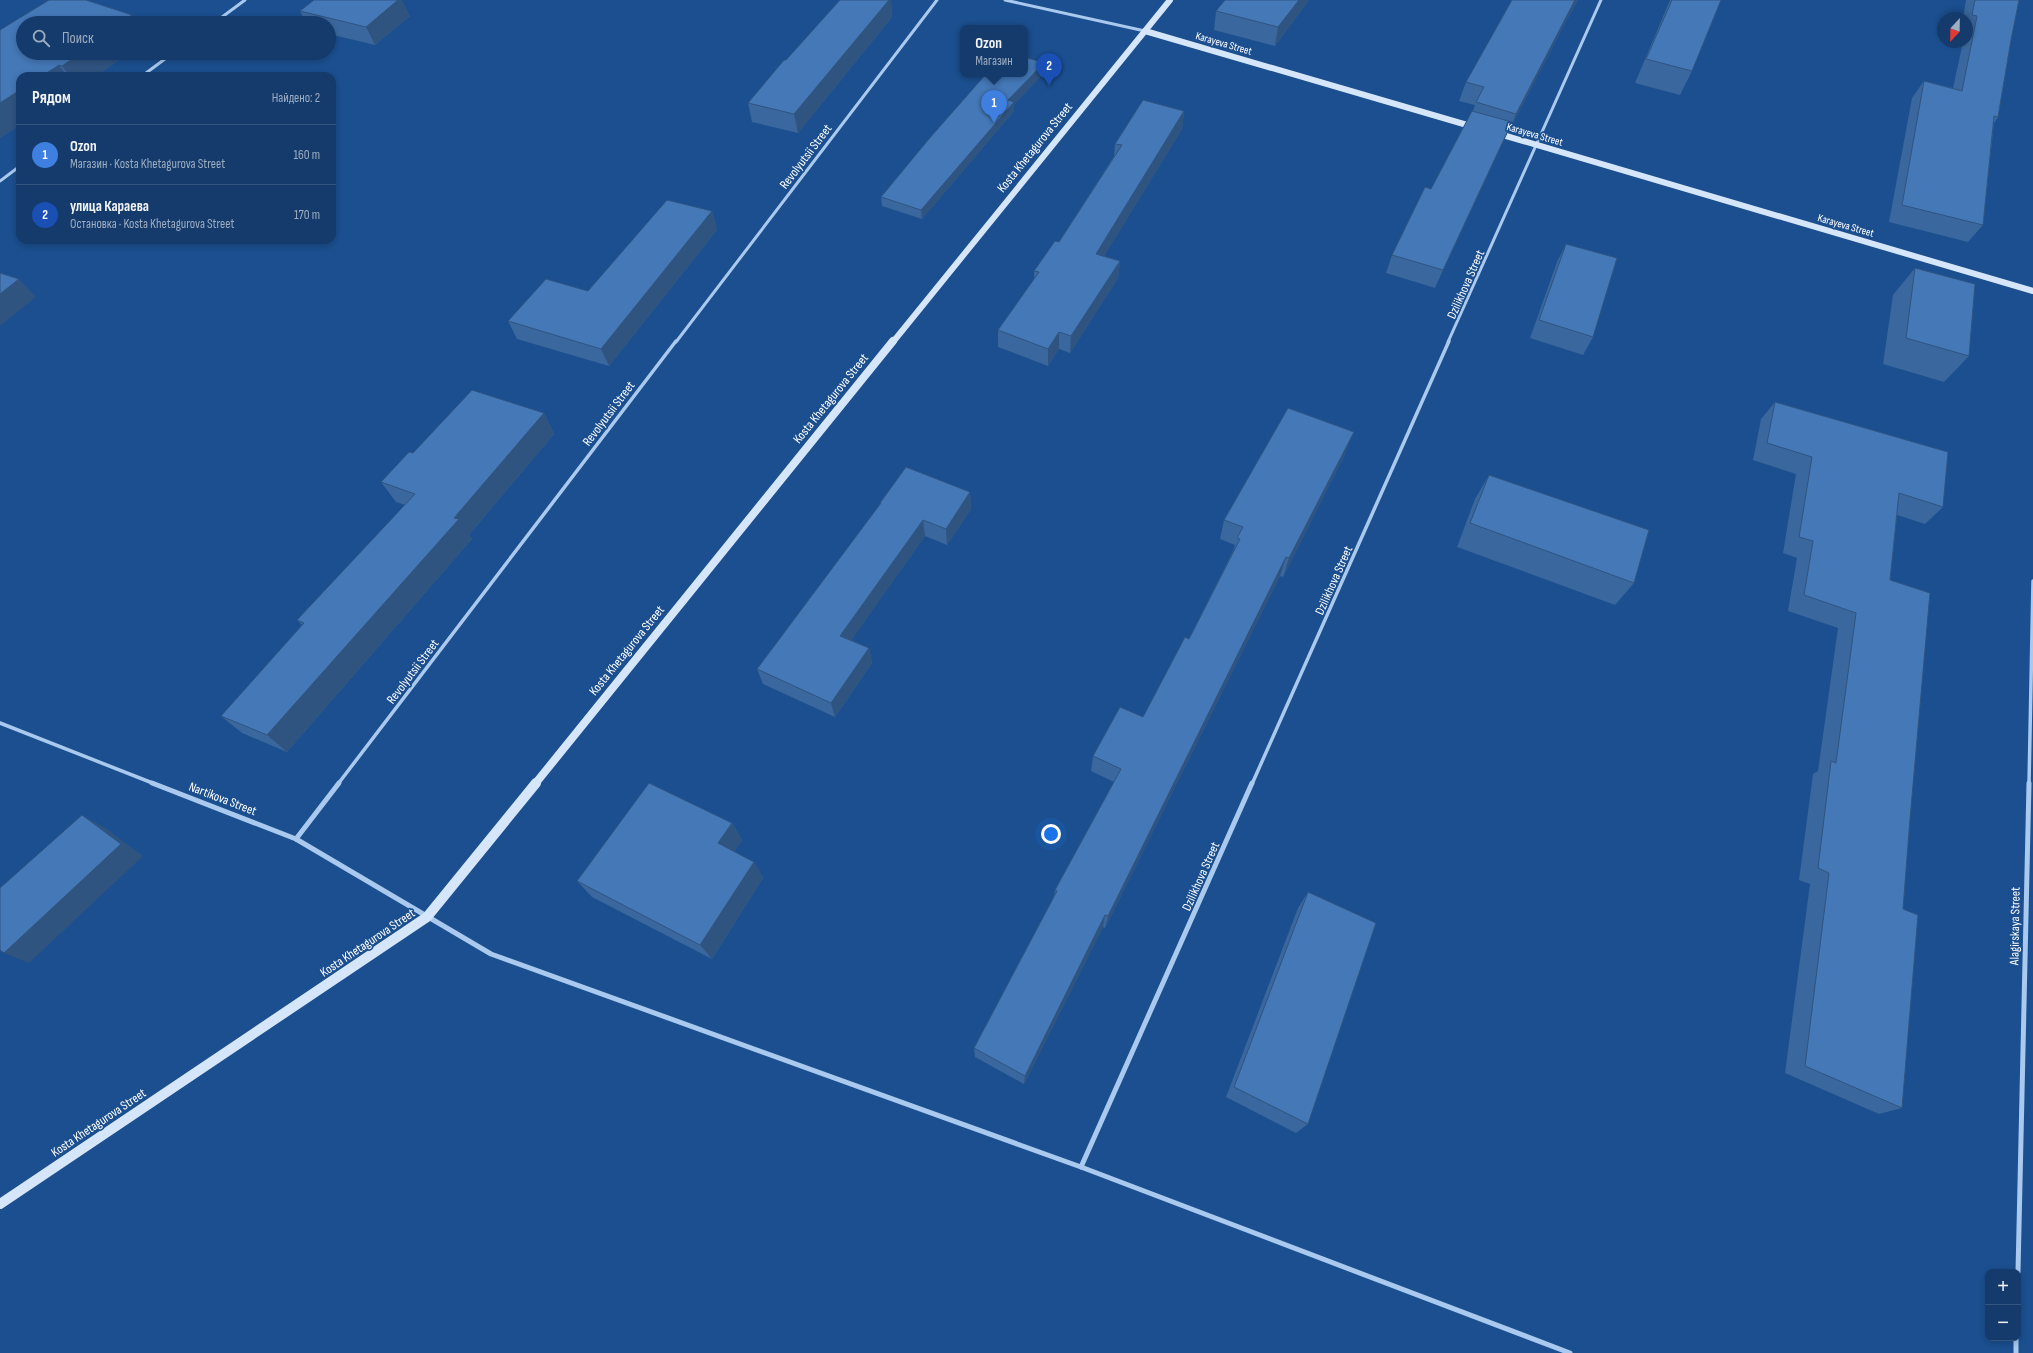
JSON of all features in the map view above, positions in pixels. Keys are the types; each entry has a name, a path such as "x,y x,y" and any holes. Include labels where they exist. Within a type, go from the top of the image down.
{"main road":[{"name":"Kosta Khetagurova Street","path":"0,1204 427,918 1170,0"},
{"name":"Karayeva Street","path":"1145,30 1477,128"},
{"name":"Karayeva Street","path":"1492,132 2033,291"}],"street":[{"path":"223,16 245,0"},
{"name":"Revolyutsii Street","path":"296,839 937,0"},
{"name":"Karayeva Street","path":"1005,0 1145,30"},
{"name":"Dzilikhova Street","path":"1081,1167 1538,145 1601,0"},
{"path":"147,72 164,60"},
{"path":"0,181 16,169"},
{"name":"Alagirskaya Street","path":"2018,1269 2033,580"},
{"name":"Nartikova Street","path":"0,722 296,839 427,918 491,954 1081,1167 1570,1353"},
{"path":"2016,1341 2016,1353"}],"building":[{"path":"49,0 86,0 132,15 130,16 23,16"},
{"path":"314,0 398,0 366,27 336,20 336,16 321,16 300,11"},
{"path":"840,0 889,0 794,114 748,103 784,60 786,60"},
{"path":"1225,0 1299,0 1278,27 1216,11"},
{"path":"1512,0 1575,0 1516,114 1476,102 1484,87 1466,82"},
{"path":"1672,0 1721,0 1692,71 1646,59"},
{"path":"1975,0 2019,0 1998,117 1994,116 1983,225 1902,205 1924,81 1962,91 1971,48 1973,48 1973,36 1977,16 1973,15"},
{"path":"16,20 16,60 71,60 48,72 16,72 16,93 0,103 0,30"},
{"path":"1028,58 1044,63 1008,100 1014,102 921,210 881,197 928,140 983,77 1028,77"},
{"path":"1143,100 1184,111 1096,254 1120,261 1071,336 1059,332 1048,349 998,330 1039,272 1034,271 1055,241 1059,242 1122,145 1115,144"},
{"path":"1472,111 1512,122 1443,270 1392,255 1425,187 1431,189"},
{"path":"667,200 712,211 601,349 508,321 546,279 588,291"},
{"path":"1566,244 1617,258 1593,337 1539,320"},
{"path":"1915,268 1975,284 1969,356 1906,338"},
{"path":"0,273 19,279 0,294"},
{"path":"472,390 544,413 454,518 459,519 267,735 221,716 304,623 297,620 415,494 381,482 409,452 413,453"},
{"path":"1775,402 1948,452 1943,507 1899,493 1890,580 1930,593 1903,909 1918,915 1902,1108 1805,1066 1829,873 1818,868 1831,761 1836,763 1856,613 1804,595 1813,541 1799,537 1812,457 1767,443"},
{"path":"1288,408 1354,432 1289,558 1286,557 1108,916 1105,915 1025,1076 974,1048 1057,891 1055,890 1121,769 1093,756 1120,707 1143,717 1185,637 1189,639 1240,539 1237,538 1243,527 1224,520"},
{"path":"906,467 970,492 946,529 923,520 840,636 869,648 831,703 757,669 881,503"},
{"path":"1489,475 1649,530 1634,583 1470,523"},
{"path":"649,783 732,823 718,843 754,862 700,945 577,881"},
{"path":"82,815 121,844 4,953 0,950 0,888"},
{"path":"1308,892 1376,923 1308,1124 1234,1087"}],"place":[{"name":"улица Караева","path":"1049,86"},
{"name":"Ozon","path":"994,123"}]}
